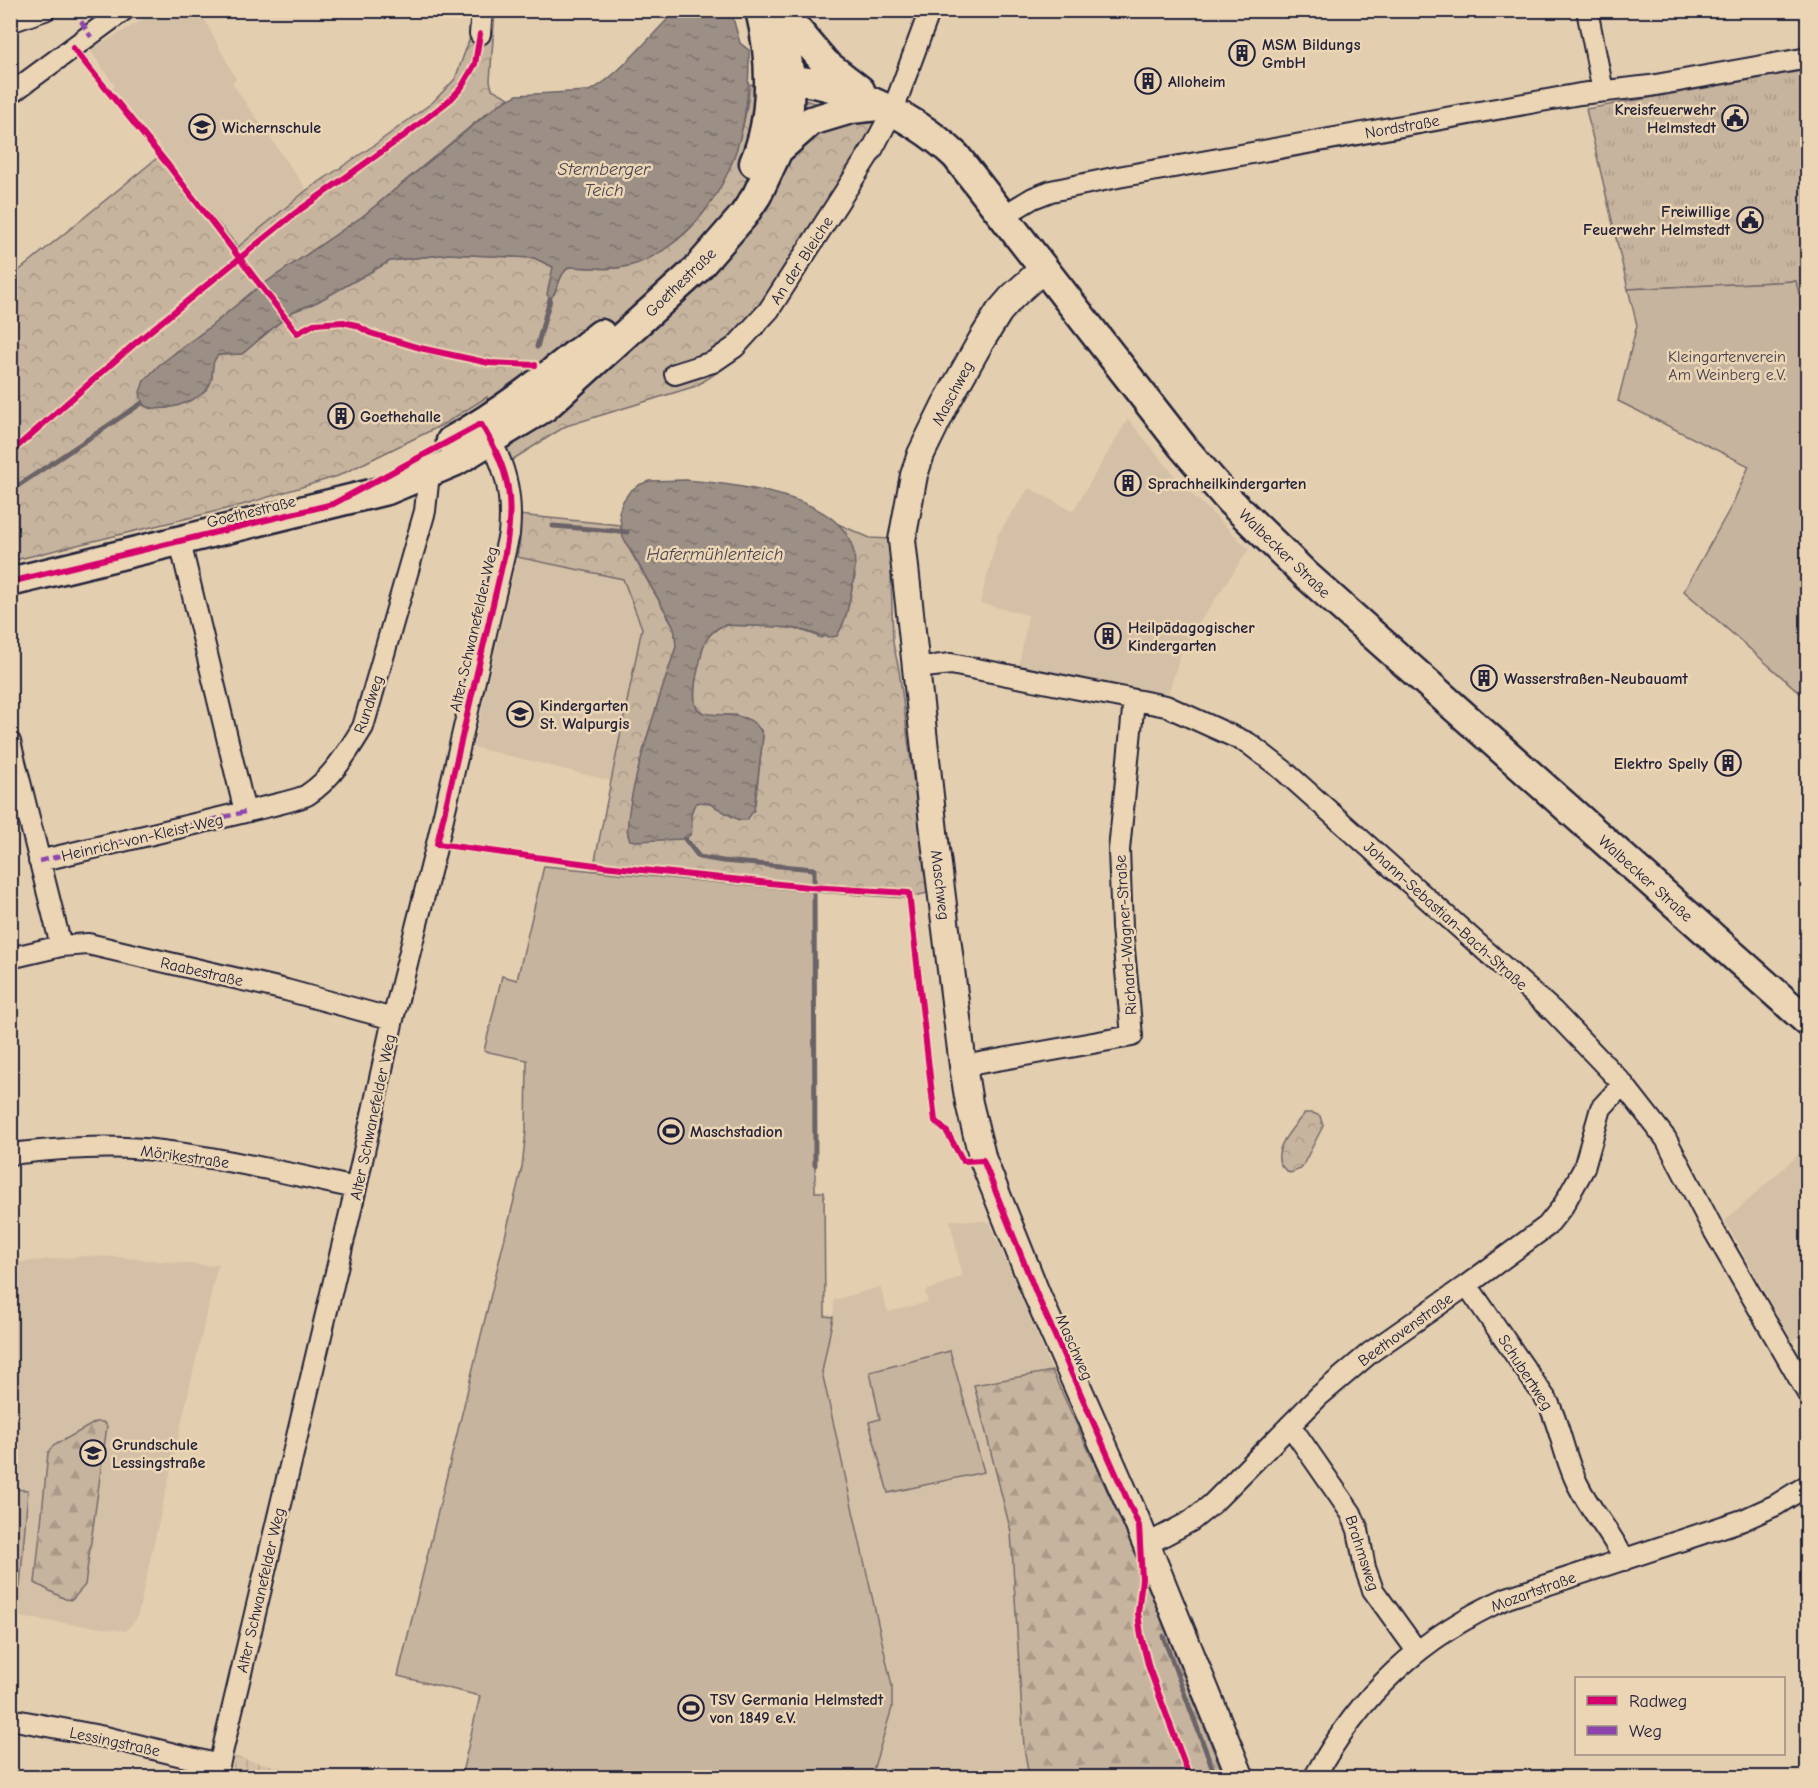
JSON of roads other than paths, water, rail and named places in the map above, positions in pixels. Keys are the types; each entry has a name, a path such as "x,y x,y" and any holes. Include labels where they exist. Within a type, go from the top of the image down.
{"main road":[{"path":"760,10 767,44 780,79"},
{"path":"780,10 780,79"},
{"path":"780,10 825,63 887,108"},
{"name":"Walbecker Straße","path":"780,79 834,89 887,108 937,138 956,156 1183,447 1230,501 1315,583 1808,1022"},
{"name":"Goethestraße","path":"333,504 545,407 696,270 743,216 757,195 778,150 789,106 780,79"},
{"name":"Goethestraße","path":"10,582 387,490 456,461 549,375 632,308 702,244 739,195 758,153 780,79"},
{"path":"778,150 811,121 851,109 887,108"}],"street":[{"path":"10,22 45,10"},
{"path":"10,94 124,10"},
{"path":"480,34 483,10"},
{"name":"An der Bleiche","path":"675,374 713,362 728,352 769,310 856,175 930,10"},
{"path":"1587,10 1603,91"},
{"name":"Nordstraße","path":"1003,216 1033,198 1051,191 1282,147 1808,58"},
{"name":"Maschweg","path":"1044,268 999,312 940,414 914,475 902,540 963,1066 983,1160 1037,1295 1092,1417 1241,1778"},
{"name":"Alter Schwanefelder Weg","path":"217,1771 357,1188 393,1019 437,844 509,534 510,490 487,433"},
{"name":"Rundweg","path":"244,812 307,795 334,771 363,727 425,511 429,474"},
{"path":"180,542 244,812"},
{"name":"Johann-Sebastian-Bach-Straße","path":"916,668 951,664 1065,684 1166,706 1248,743 1266,756 1553,1011 1623,1084 1666,1139 1713,1229 1808,1394"},
{"name":"Richard-Wagner-Straße","path":"963,1066 1132,1036 1122,927 1119,850 1134,700"},
{"path":"10,742 61,946"},
{"name":"Heinrich-von-Kleist-Weg","path":"39,861 244,812"},
{"name":"Raabestraße","path":"10,958 61,946 88,944 286,990 393,1019"},
{"name":"Beethovenstraße","path":"1146,1545 1191,1521 1212,1504 1319,1396 1371,1352 1547,1226 1563,1206 1584,1168 1601,1108 1623,1084"},
{"name":"Mörikestraße","path":"10,1154 76,1148 142,1149 209,1158 357,1188"},
{"name":"Schubertweg","path":"1467,1285 1548,1402 1575,1479 1588,1503 1616,1543 1624,1560"},
{"name":"Brahmsweg","path":"1290,1425 1351,1514 1358,1530 1365,1568 1373,1590 1417,1651"},
{"name":"Mozartstraße","path":"1314,1778 1350,1720 1378,1687 1438,1634 1507,1598 1762,1513 1808,1485"},
{"name":"Lessingstraße","path":"10,1719 105,1737 217,1771"}],"water":[{"name":"Sternberger Teich","path":"677,10 731,11 740,43 749,50 749,75 743,124 729,170 718,192 704,212 687,231 667,247 645,261 628,266 606,269 569,267 565,270 550,299 547,294 553,267 534,258 449,254 390,261 317,302 292,312 242,354 218,355 214,362 209,386 197,397 167,408 157,409 142,403 140,392 144,381 159,365 252,292 363,216 498,105 517,95 588,91 598,86 621,67"},
{"name":"Hafermühlenteich","path":"686,480 726,484 773,493 817,509 834,521 847,535 854,554 854,575 847,613 837,636 825,637 791,628 724,625 709,636 703,648 696,678 695,703 698,710 705,713 737,716 757,725 763,736 754,810 747,820 740,820 709,804 696,803 691,814 691,831 685,839 635,841 630,840 628,827 630,805 644,746 676,647 673,625 623,537 619,512 630,491 639,485 649,481"}],"waterway":[{"path":"537,347 550,299"},
{"path":"10,491 142,403"},
{"path":"553,526 627,532"},
{"path":"685,839 699,857 814,869 815,1165"},
{"path":"1163,1636 1216,1778"}],"place":[{"name":"MSM Bildungs GmbH","path":"1242,53"},
{"name":"Alloheim","path":"1148,81"},
{"name":"Kreisfeuerwehr Helmstedt","path":"1735,118"},
{"name":"Wichernschule","path":"202,127"},
{"name":"Freiwillige Feuerwehr Helmstedt","path":"1750,220"},
{"name":"Goethehalle","path":"341,416"},
{"name":"Sprachheilkindergarten","path":"1128,483"},
{"name":"Heilpädagogischer Kindergarten","path":"1108,636"},
{"name":"Wasserstraßen-Neubauamt","path":"1484,678"},
{"name":"Kindergarten St. Walpurgis","path":"520,714"},
{"name":"Elektro Spelly","path":"1728,763"},
{"name":"Maschstadion","path":"671,1131"},
{"name":"Grundschule Lessingstraße","path":"93,1453"},
{"name":"TSV Germania Helmstedt von 1849 e.V.","path":"691,1708"}],"park label":[{"name":"Kleingartenverein Am Weinberg e.V.","path":"1727,365"}]}
